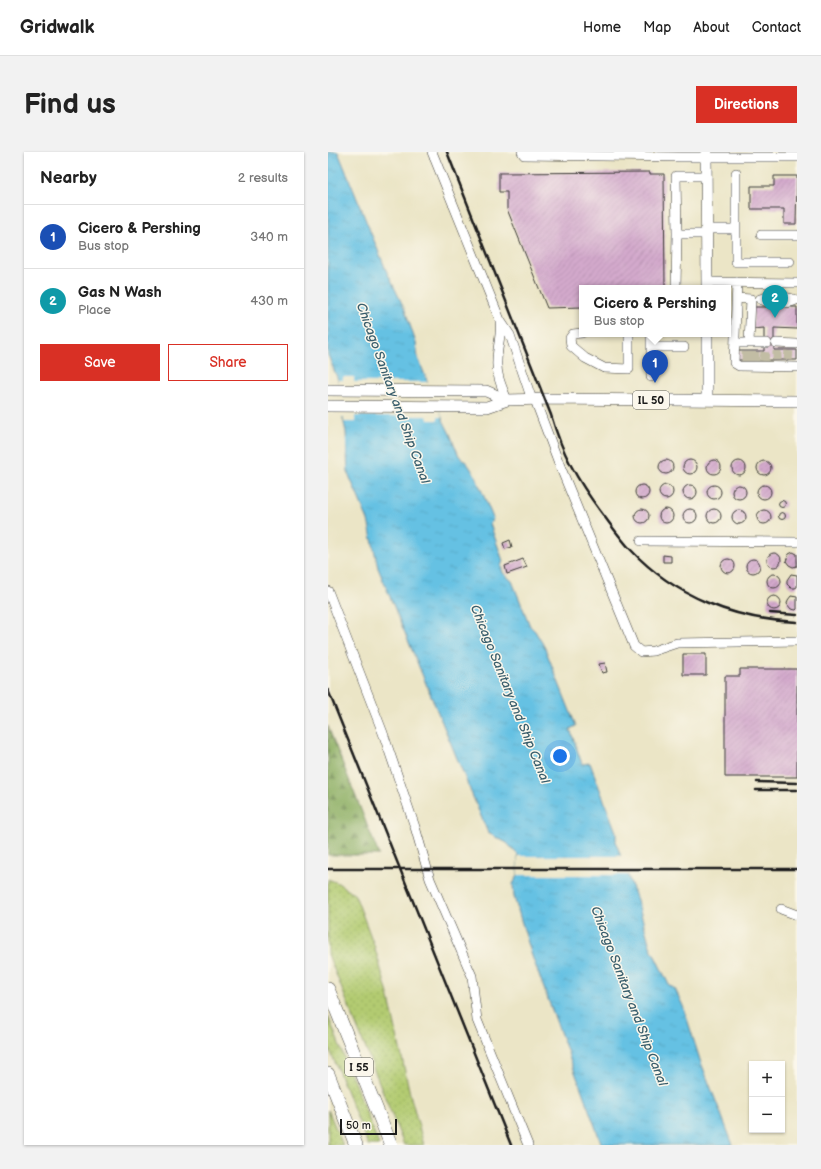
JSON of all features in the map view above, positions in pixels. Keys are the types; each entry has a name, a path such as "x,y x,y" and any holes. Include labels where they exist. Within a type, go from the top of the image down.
{"highway":[{"name":"I 55","path":"328,989 391,1145"},
{"name":"I 55","path":"328,1074 356,1145"},
{"path":"328,1091 356,1145"}],"main road":[{"path":"706,154 707,285"},
{"path":"706,337 707,400"},
{"name":"IL 50","path":"333,390 486,391 507,400"},
{"name":"IL 50","path":"333,406 487,407 507,400 797,401"}],"lane":[{"path":"432,152 500,320 510,335 560,466 634,646 641,652 653,651 677,643 797,641"},
{"path":"522,152 524,155 706,154 797,157"},
{"path":"736,173 736,262 790,262"},
{"path":"676,285 676,176 706,176"},
{"path":"677,234 736,228"},
{"path":"760,235 797,235"},
{"path":"707,285 737,282 797,284"},
{"path":"737,282 734,363 739,366 755,364 791,365"},
{"path":"737,298 755,299 767,296 790,297 797,300"},
{"path":"755,299 762,346"},
{"path":"500,320 501,329 497,370 507,400"},
{"path":"579,333 573,334 570,338 571,346 585,358 604,368 629,369 629,337"},
{"path":"651,337 651,377"},
{"path":"735,343 762,346 791,346"},
{"path":"651,347 684,347"},
{"path":"641,541 797,542"},
{"path":"328,591 383,733 417,833 430,879 472,976 477,1020 528,1145"},
{"path":"781,909 797,915"}],"green space":[{"path":"328,726 331,734 379,855 328,855"},
{"path":"328,879 338,883 355,895 374,945 388,994 410,1094 424,1145 404,1145 328,954"},
{"path":"328,1016 379,1145 368,1145 328,1045"},
{"path":"328,1110 343,1145 328,1145"}],"water":[{"name":"Chicago Sanitary and Ship Canal","path":"328,152 338,152 386,270 405,310 416,343 418,358 443,420 459,456 467,463 475,475 493,518 490,524 503,561 501,566 503,573 512,581 530,626 535,631 544,646 576,726 570,729 582,764 590,763 616,832 616,843 637,900 650,946 669,985 675,989 683,1006 700,1060 733,1145 602,1145 532,956 514,897 513,884 518,875 518,855 507,843 488,833 378,568 368,520 348,473 346,432 342,414 338,380 328,355","holes":["578,857 586,863 582,873 572,872 569,864"]}],"pier":[{"path":"343,377 354,377 354,382 429,382 442,417 438,417 438,420 428,420 427,416 355,416 355,422 344,422 344,417 340,417 338,400 338,380 343,380"},
{"path":"518,856 623,856 630,875 518,875"}],"building":[{"path":"650,172 650,174 664,174 665,285 579,285 579,307 547,308 507,209 507,192 499,192 499,173"},
{"path":"774,176 797,176 796,224 784,224 784,209 751,209 751,186 774,186"},
{"path":"753,307 797,307 797,329 774,328 774,350 797,350 797,360 738,360 738,351 764,351 764,328 753,329"},
{"path":"663,460 669,460 673,464 673,470 669,474 663,474 659,470 659,464"},
{"path":"687,460 693,460 697,464 697,470 693,474 687,474 683,470 683,464"},
{"path":"714,460 719,462 721,467 719,472 714,474 709,472 707,467 709,462"},
{"path":"739,461 744,463 746,468 744,473 739,475 734,473 732,468 734,463"},
{"path":"761,461 767,461 771,465 771,471 767,475 761,475 757,471 757,465"},
{"path":"642,485 647,487 649,492 647,497 642,499 637,497 635,492 637,487"},
{"path":"666,485 671,487 673,492 671,497 666,499 661,497 659,492 661,487"},
{"path":"690,485 695,487 697,492 695,497 690,499 685,497 683,492 685,487"},
{"path":"711,485 717,485 721,489 721,495 717,499 711,499 707,495 707,489"},
{"path":"739,485 744,487 746,492 744,497 739,499 734,497 732,492 734,487"},
{"path":"764,485 769,487 771,492 769,497 764,499 759,497 757,492 759,487"},
{"path":"782,500 785,501 785,507 782,508 779,507 778,504 779,501"},
{"path":"642,509 647,511 649,516 647,521 642,523 637,521 635,516 637,511"},
{"path":"663,509 669,509 673,513 673,519 669,523 663,523 659,519 659,513"},
{"path":"690,509 695,511 697,516 695,521 690,523 685,521 683,516 685,511"},
{"path":"714,509 719,511 721,516 719,521 714,523 709,521 707,516 709,511"},
{"path":"739,510 744,512 746,517 744,522 739,524 734,522 732,517 734,512"},
{"path":"764,510 769,512 771,517 769,522 764,524 759,522 757,517 759,512"},
{"path":"782,512 785,513 785,519 782,520 779,519 778,516 779,513"},
{"path":"510,540 512,547 505,549 503,543"},
{"path":"793,552 797,554 797,566 793,567 786,561 789,554"},
{"path":"774,553 779,555 781,560 779,565 774,567 769,565 767,560 769,555"},
{"path":"663,555 671,556 671,562 663,562"},
{"path":"523,559 527,567 507,574 505,566"},
{"path":"728,559 733,561 735,566 733,571 728,573 723,571 721,566 723,561"},
{"path":"750,559 756,559 760,563 760,569 756,573 750,573 746,569 746,563"},
{"path":"774,574 779,576 781,581 779,586 774,588 769,586 767,581 769,576"},
{"path":"791,574 797,575 797,587 795,588 791,588 787,584 787,580"},
{"path":"774,596 779,598 781,603 779,608 774,610 769,608 767,603 769,598"},
{"path":"791,596 797,597 796,610 791,609 787,604"},
{"path":"683,654 706,654 706,675 683,675"},
{"path":"605,663 607,672 602,673 599,664"},
{"path":"740,669 797,669 797,777 725,777 725,676 740,676"}],"tunnel":[{"path":"746,350 746,361"},
{"path":"777,350 777,360"},
{"path":"788,360 789,350"},
{"path":"755,351 755,361"},
{"path":"764,361 765,351"}],"railway":[{"path":"447,152 565,454 585,489 601,512 631,550 666,580 686,592 707,602 751,616 797,622"},
{"path":"770,613 797,615"},
{"path":"328,690 511,1145"},
{"path":"757,782 797,783"},
{"path":"756,790 797,790"},
{"path":"328,869 797,869"}],"place":[{"name":"Gas N Wash","path":"775,318"},
{"name":"Cicero & Pershing","path":"655,383"}]}
